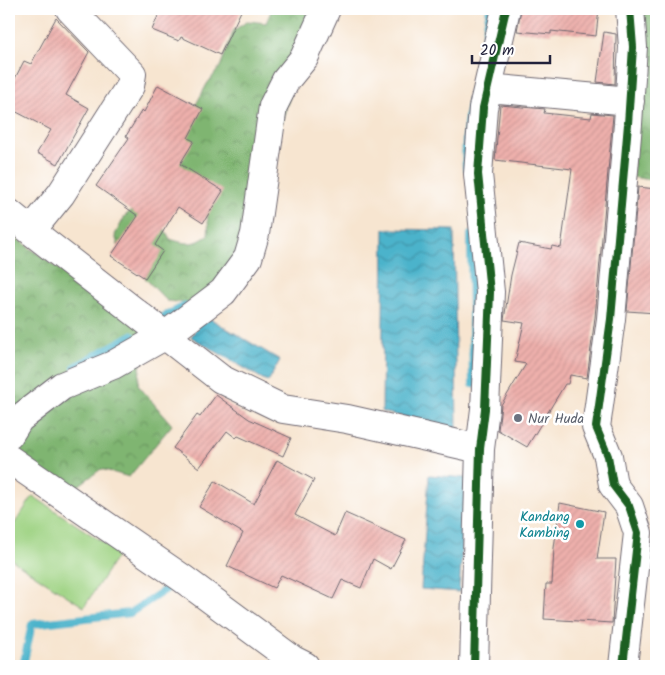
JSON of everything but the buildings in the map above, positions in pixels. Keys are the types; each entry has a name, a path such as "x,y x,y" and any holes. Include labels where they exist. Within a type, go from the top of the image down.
{"street":[{"path":"31,231 61,194 130,86 132,74 70,9"},
{"path":"9,435 19,419 62,386 113,365 166,335 223,292 248,258 255,234 273,106 286,80 304,58 326,9"},
{"path":"474,666 480,449 485,409 490,292 478,174 483,108 506,9"},
{"path":"623,666 638,533 629,506 613,485 608,456 596,427 611,319 630,102 633,47 630,9"},
{"path":"488,88 630,102"},
{"path":"9,213 220,379 283,409 347,419 480,449"},
{"path":"9,459 182,578 293,660 305,666"}],"green space":[{"path":"272,9 317,9 244,243 226,277 189,303 167,301 120,252 115,235 125,216 135,207 164,228 170,239 190,243 199,241 208,235 207,214 203,206 192,190 171,167 184,127 207,84 220,67 234,30 248,21 266,23"},
{"path":"642,9 656,9 656,181 633,177"},
{"path":"9,233 145,331 138,385 172,425 129,477 101,469 78,486 61,486 20,480 9,489"},
{"path":"33,496 119,553 84,607 9,558 9,532"}],"water":[{"path":"384,229 454,230 457,429 382,412"},
{"path":"204,315 280,360 268,382 191,337"},
{"path":"429,475 467,478 459,592 421,589"}],"waterway":[{"path":"484,44 490,9"},
{"path":"466,167 468,117 472,93 479,70"},
{"path":"471,235 473,384"},
{"path":"159,319 185,306"},
{"path":"75,367 132,335"},
{"path":"23,666 32,624 130,613 174,584 176,585"}],"cycle path":[{"path":"474,666 480,449 485,409 490,292 478,174 483,108 506,9"},
{"path":"623,666 638,533 629,506 613,485 608,456 596,427 611,319 628,124 633,47 630,9"}],"place":[{"name":"Nur Huda","path":"518,418"},
{"name":"Kandang Kambing","path":"580,524"}]}
